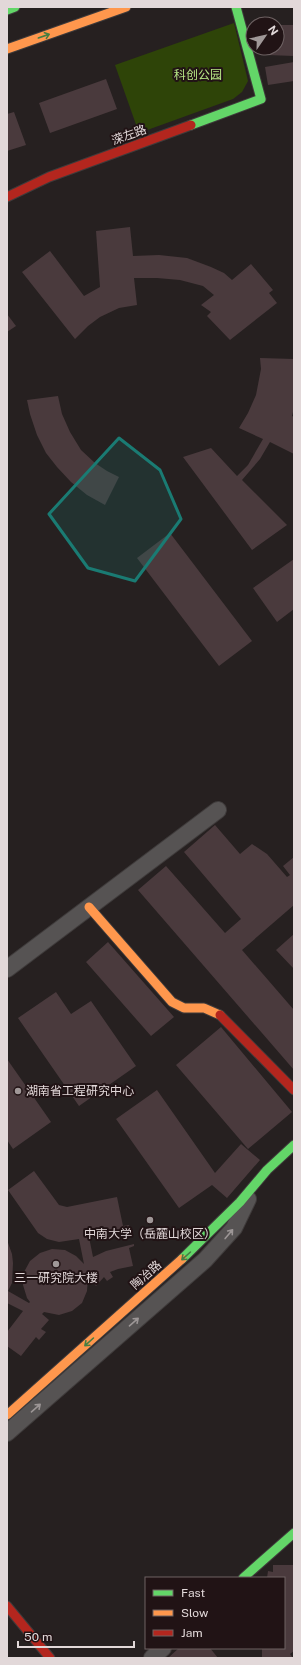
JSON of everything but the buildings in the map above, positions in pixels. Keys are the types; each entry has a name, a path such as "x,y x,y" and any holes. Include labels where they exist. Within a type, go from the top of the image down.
{"main road":[{"path":"7,10 15,7"},
{"path":"7,48 126,7"},
{"name":"溁左路","path":"7,197 49,177 261,99 236,7"},
{"path":"89,907 172,1002 184,1008 204,1008 219,1012 294,1090"},
{"name":"陶冶路","path":"7,1415 194,1249 267,1170 294,1145"},
{"path":"244,1577 294,1533"},
{"path":"7,1606 50,1658"}],"street":[{"path":"7,969 218,810"},
{"path":"7,1433 205,1260 234,1228 252,1188"},
{"path":"152,1658 162,1649"}],"highlighted area":[{"path":"119,438 160,470 181,519 135,581 88,568 49,514"}],"green space":[{"name":"科创公园","path":"234,23 248,81 242,92 233,99 139,133 115,65"}],"traffic: fast":[{"path":"7,10 15,7"},
{"path":"191,125 261,99 236,7"},
{"path":"182,1259 240,1202 267,1170 294,1145"},
{"path":"244,1577 294,1533"}],"traffic: slow":[{"path":"7,49 126,7"},
{"path":"89,907 172,1002 184,1008 204,1008 220,1015"},
{"path":"7,1415 182,1259"}],"traffic: jam":[{"path":"7,197 49,177 191,125"},
{"path":"220,1015 294,1090"},
{"path":"7,1606 50,1658"}],"place":[{"name":"湖南省工程研究中心","path":"18,1091"},
{"name":"中南大学（岳麓山校区）","path":"150,1220"},
{"name":"三一研究院大楼","path":"56,1264"}]}
